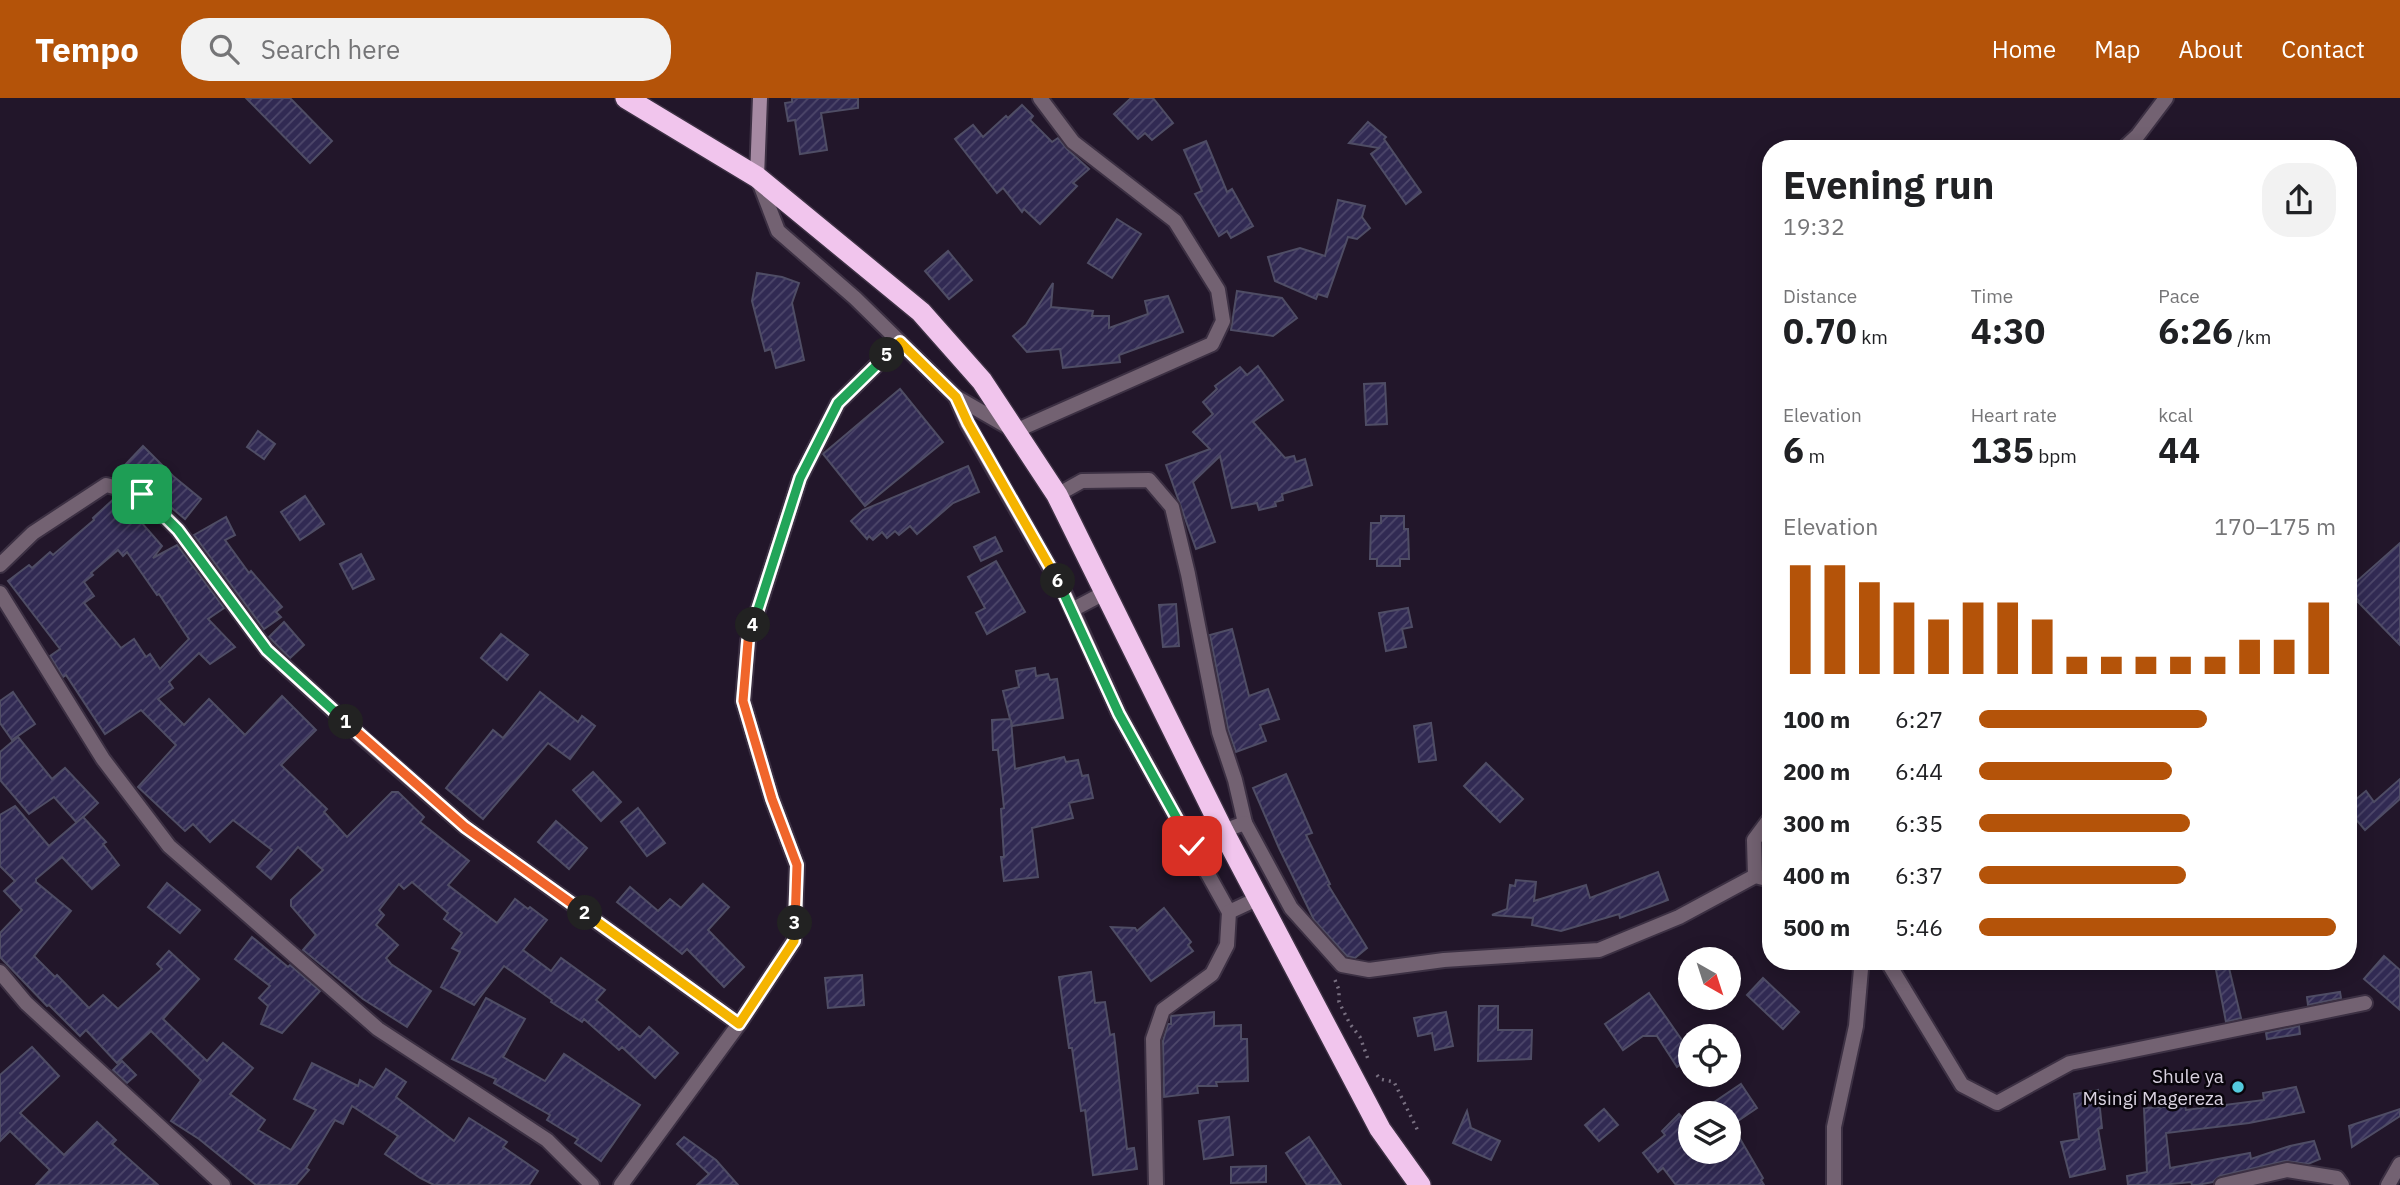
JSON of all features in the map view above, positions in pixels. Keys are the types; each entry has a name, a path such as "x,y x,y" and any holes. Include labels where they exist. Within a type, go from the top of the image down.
{"highway":[{"path":"626,98 757,177 921,312 982,381 1058,495 1223,831 1380,1129 1420,1185"}],"street":[{"path":"760,98 757,177 778,231 855,298 956,397 1015,431 1212,344 1223,321 1218,290 1175,221 1073,142 1040,98"},
{"path":"2133,140 2166,98"},
{"path":"621,1185 739,1024 794,941 797,865 772,799 743,701 748,641 800,478 838,403 900,342"},
{"path":"956,397 1072,610 1119,714 1229,912 1227,945 1212,974 1163,1010 1153,1039 1156,1185"},
{"path":"1058,495 1082,481 1149,480 1172,507 1219,732 1235,780 1245,823 1291,908 1342,965 1369,970 1444,960 1599,950 1679,917 1755,876 1762,878"},
{"path":"0,565 33,533 106,485 142,494 178,530 267,650 364,739 465,827 739,1024"},
{"path":"1072,610 1107,592"},
{"path":"0,593 103,759 169,846 378,1029 547,1140 592,1185"},
{"path":"1223,831 1245,823"},
{"path":"1755,876 1754,840 1762,829"},
{"path":"1229,912 1259,898"},
{"path":"1834,1185 1835,1127 1856,1026 1861,970"},
{"path":"1892,970 1962,1085 1997,1103 2070,1063 2365,1003"},
{"path":"0,972 26,1003 223,1185"},
{"path":"2388,1185 2400,1164"},
{"path":"2222,1185 2287,1170 2337,1178 2342,1185"}],"path":[{"path":"1335,957 1330,966 1339,989 1339,1002 1360,1037 1372,1069 1380,1079 1394,1082 1418,1131"}],"building":[{"path":"246,98 290,98 332,141 310,163"},
{"path":"792,98 858,98 858,108 821,113 827,150 800,154 795,120 788,121 785,103 792,102"},
{"path":"1131,98 1153,98 1173,123 1152,140 1145,133 1138,139 1114,114"},
{"path":"1022,105 1033,116 1030,120 1052,142 1058,138 1089,169 1073,183 1077,186 1040,224 1024,209 1022,212 1003,188 997,193 955,139 973,125 983,137"},
{"path":"1368,122 1386,137 1384,139 1421,192 1406,204 1371,154 1379,148 1349,143"},
{"path":"1206,141 1227,192 1232,189 1253,226 1231,238 1227,231 1219,236 1195,194 1202,191 1184,150"},
{"path":"1338,200 1365,206 1362,217 1370,228 1357,239 1348,237 1327,297 1318,294 1316,299 1275,281 1268,257 1300,248 1325,256"},
{"path":"1117,219 1141,234 1112,278 1088,263"},
{"path":"948,251 972,280 949,299 925,271"},
{"path":"757,273 799,283 792,303 804,360 776,368 771,349 765,351 752,301"},
{"path":"1053,283 1051,307 1093,311 1092,316 1109,316 1109,328 1148,314 1145,301 1168,296 1183,332 1119,355 1120,362 1063,368 1060,349 1027,352 1013,336 1026,325"},
{"path":"1237,291 1282,298 1297,318 1273,336 1231,330"},
{"path":"1258,366 1283,400 1253,422 1285,458 1294,456 1296,462 1305,459 1312,485 1282,494 1283,500 1275,502 1276,506 1259,510 1257,503 1232,508 1220,456 1193,482 1215,542 1196,549 1166,465 1210,449 1193,432 1213,414 1203,402 1217,389 1215,386 1240,367 1247,375"},
{"path":"1385,383 1387,424 1366,425 1364,384"},
{"path":"900,389 943,442 865,506 823,454"},
{"path":"258,431 275,444 264,459 247,447"},
{"path":"143,446 201,499 185,519 137,479 139,478 125,465"},
{"path":"968,466 979,492 953,503 917,534 910,526 899,535 895,531 887,538 882,532 873,540 869,536 867,539 851,521 863,510"},
{"path":"305,496 324,524 300,540 281,512"},
{"path":"116,497 121,499 162,546 153,558 177,545 224,608 208,619 235,647 210,664 199,653 169,682 173,688 158,699 184,725 209,699 245,735 282,696 316,730 281,765 327,809 324,812 347,837 392,792 398,792 424,817 420,822 469,861 448,885 497,923 515,899 528,909 530,907 547,920 523,950 551,971 561,958 605,990 596,1000 640,1037 649,1027 678,1053 655,1078 622,1047 619,1050 584,1019 582,1022 551,1002 552,1000 504,966 474,1005 441,987 460,952 452,948 462,933 444,919 448,913 412,882 404,889 399,884 379,910 384,915 376,925 398,945 386,958 391,964 431,991 407,1027 363,999 303,950 316,935 291,906 291,900 323,870 298,847 271,879 257,867 272,850 233,820 210,842 193,824 185,831 138,787 176,745 141,710 105,734 66,675 63,677 50,656 60,649 8,581 29,565 32,568 50,552 53,555 94,520 93,518","holes":["118,550 123,556 127,552 189,639 160,669 150,654 146,657 134,639 121,648 84,603 94,596 84,582 93,575 91,573"]},
{"path":"1381,516 1404,516 1404,529 1408,529 1409,559 1400,559 1400,566 1377,566 1377,559 1370,559 1371,523 1381,523"},
{"path":"226,517 235,535 225,540 249,573 251,571 282,607 276,612 281,617 264,629 194,535"},
{"path":"995,537 1002,551 981,561 974,547"},
{"path":"2400,543 2400,645 2358,602 2357,581"},
{"path":"361,554 374,579 353,589 340,564"},
{"path":"996,561 1025,612 987,634 976,613 985,608 968,577"},
{"path":"1176,604 1179,646 1163,647 1159,605"},
{"path":"1408,608 1412,627 1402,629 1406,647 1386,651 1379,613"},
{"path":"284,622 304,645 290,658 269,637"},
{"path":"1232,629 1249,696 1268,689 1279,719 1260,725 1266,741 1236,752 1228,729 1210,635"},
{"path":"501,634 528,655 507,680 481,658"},
{"path":"1035,668 1036,676 1048,674 1050,680 1057,679 1063,718 1012,726 1011,720 1015,769 1064,757 1066,762 1078,760 1082,776 1088,775 1093,798 1069,803 1073,818 1032,828 1038,877 1004,881 1001,809 1004,808 998,750 993,750 992,720 1010,719 1003,691 1019,687 1016,671"},
{"path":"13,692 35,724 12,740 0,723 0,701"},
{"path":"540,692 578,722 582,716 595,726 570,759 548,743 483,819 446,788 493,730 503,738"},
{"path":"1431,723 1436,760 1419,762 1414,726"},
{"path":"18,737 52,779 65,768 98,803 77,823 54,797 29,814 0,780 0,752"},
{"path":"1486,763 1523,799 1500,822 1464,786"},
{"path":"593,772 621,802 601,821 573,790"},
{"path":"1286,774 1312,833 1306,835 1330,884 1328,885 1367,948 1355,958 1347,956 1314,920 1253,788"},
{"path":"2400,779 2400,799 2365,830 2357,821 2357,798 2366,791 2374,802"},
{"path":"15,806 49,846 83,817 106,842 103,844 119,865 92,889 62,857 36,879 36,882 71,911 34,956 89,1008 103,995 118,1009 162,969 157,964 169,951 199,979 163,1019 207,1061 223,1043 253,1068 230,1094 265,1120 258,1130 291,1150 316,1110 294,1099 312,1063 358,1086 360,1080 374,1088 386,1069 406,1082 396,1097 454,1141 469,1118 507,1142 503,1147 538,1171 529,1185 434,1185 385,1154 398,1136 352,1106 343,1124 335,1120 306,1168 309,1170 296,1185 256,1185 199,1139 171,1121 201,1080 151,1031 117,1063 86,1030 80,1036 0,957 0,933 22,910 4,891 15,881 0,866 0,815"},
{"path":"638,808 665,843 647,856 621,822"},
{"path":"556,821 587,848 569,869 538,842"},
{"path":"1658,872 1668,900 1620,918 1619,914 1561,931 1532,925 1533,918 1492,915 1507,909 1510,885 1515,886 1516,880 1536,882 1534,901 1586,885 1590,898"},
{"path":"167,883 200,910 180,933 148,907"},
{"path":"703,884 729,907 708,930 744,967 724,987 687,949 682,954 617,902 630,887 658,911 670,899 681,908"},
{"path":"1164,908 1191,942 1188,945 1193,951 1151,981 1111,927 1135,928 1137,931"},
{"path":"252,937 320,991 282,1033 261,1024 268,1006 259,998 270,986 235,959"},
{"path":"2384,956 2400,970 2400,1010 2364,979"},
{"path":"2216,970 2229,970 2241,1018 2226,1022"},
{"path":"1091,972 1095,1003 1105,1002 1110,1035 1114,1034 1127,1149 1134,1148 1137,1169 1093,1175 1085,1110 1081,1111 1059,977"},
{"path":"862,975 864,1005 828,1008 825,978"},
{"path":"1763,978 1799,1012 1783,1029 1747,995"},
{"path":"2340,992 2341,998 2308,1005 2307,997"},
{"path":"1649,993 1678,1034 1678,1066 1657,1036 1643,1036 1623,1050 1605,1024"},
{"path":"486,998 525,1019 503,1057 545,1081 564,1054 640,1105 601,1161 575,1143 578,1139 547,1120 550,1115 494,1083 496,1079 452,1059"},
{"path":"1479,1006 1498,1006 1498,1030 1532,1030 1531,1059 1478,1061"},
{"path":"1214,1012 1214,1026 1241,1025 1241,1039 1247,1039 1248,1081 1216,1082 1217,1086 1197,1086 1198,1093 1164,1097 1163,1041 1168,1024 1171,1024 1171,1016"},
{"path":"1446,1012 1453,1046 1435,1050 1432,1033 1418,1036 1414,1018"},
{"path":"2299,1026 2300,1034 2267,1039 2266,1033"},
{"path":"32,1047 59,1076 20,1113 64,1155 97,1122 116,1140 112,1144 158,1185 36,1185 50,1170 10,1131 0,1141 0,1075"},
{"path":"122,1061 136,1075 127,1083 113,1070"},
{"path":"1741,1084 1757,1108 1741,1119 1741,1101 1716,1101 1737,1087 1741,1087"},
{"path":"2296,1087 2304,1112 2249,1123 2166,1133 2170,1168 2250,1153 2251,1159 2314,1141 2320,1159 2308,1164 2285,1161 2220,1176 2213,1182 2197,1185 2192,1185 2191,1182 2128,1185 2127,1176 2147,1172 2144,1108 2185,1106 2186,1110 2264,1100 2263,1093"},
{"path":"2098,1090 2102,1128 2098,1129 2105,1169 2070,1177 2061,1142 2079,1139 2074,1094"},
{"path":"1604,1109 1618,1125 1599,1141 1585,1125"},
{"path":"2400,1109 2400,1116 2352,1147 2349,1126"},
{"path":"1467,1111 1471,1128 1500,1141 1491,1160 1453,1143"},
{"path":"1678,1115 1678,1164 1741,1164 1741,1140 1763,1178 1761,1180 1764,1185 1676,1185 1663,1168 1658,1172 1643,1153 1665,1135 1662,1131"},
{"path":"1229,1117 1233,1155 1204,1159 1199,1121"},
{"path":"684,1137 716,1160 738,1185 697,1185 709,1174 677,1144"},
{"path":"1309,1137 1341,1185 1307,1185 1286,1153"},
{"path":"1266,1166 1266,1182 1231,1183 1231,1167"}],"place":[{"name":"Shule ya Msingi Magereza","path":"2238,1087"}],"route":[{"path":"142,494 178,530 267,650 364,739 465,827 739,1024 794,941 797,865 772,799 743,701 748,641 800,478 838,403 900,342 956,397 1065,594 1119,714 1192,846"}]}
